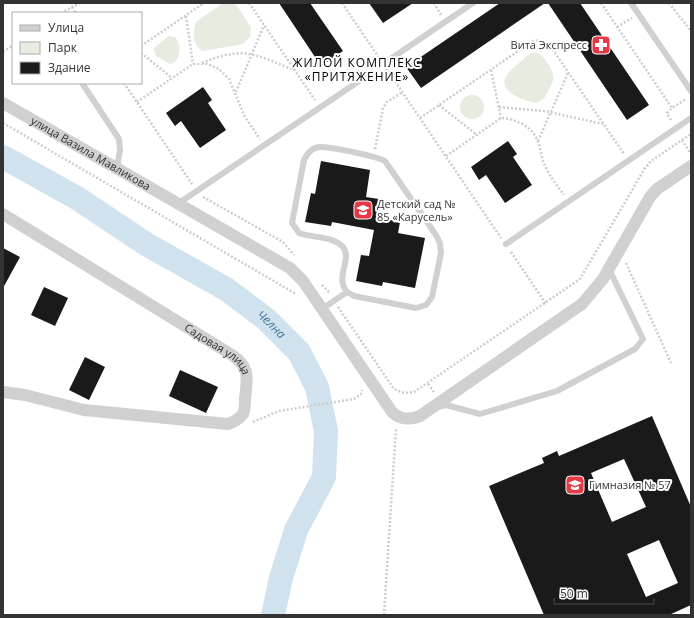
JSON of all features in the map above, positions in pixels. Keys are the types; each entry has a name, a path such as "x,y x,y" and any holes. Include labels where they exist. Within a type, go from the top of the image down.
{"street":[{"name":"улица Вазила Мавликова","path":"3,103 286,265 303,281 392,412 397,416"},
{"path":"397,416 411,419 427,410 574,310 596,289 653,192 691,166"},
{"name":"Садовая улица","path":"3,214 240,360 248,377 244,412 238,420 228,424 84,410 38,398 3,392"}],"lane":[{"path":"389,60 473,3"},
{"path":"631,3 691,91"},
{"path":"179,203 371,73"},
{"path":"83,84 119,139 121,146 116,168"},
{"path":"506,244 691,118"},
{"path":"320,147 374,157 381,159 389,165 438,239 441,253 432,297 426,305 416,308 354,296 347,292 341,279 346,256 342,247 333,241 299,234 293,227 304,160 309,152 320,147"},
{"path":"427,410 446,405 480,414 557,391 635,349 643,339 609,268"},
{"path":"322,309 347,292"}],"path":[{"path":"62,12 80,3"},
{"path":"142,45 204,3"},
{"path":"249,3 320,107"},
{"path":"342,3 546,304"},
{"path":"601,3 672,108 691,95"},
{"path":"669,3 691,31"},
{"path":"72,7 75,12"},
{"path":"617,27 638,13"},
{"path":"186,16 193,64"},
{"path":"236,93 264,25"},
{"path":"420,118 539,39 549,44 628,161"},
{"path":"3,52 12,46"},
{"path":"142,54 172,78"},
{"path":"137,102 193,64 230,54 252,54 295,71"},
{"path":"200,63 214,66 225,73 233,85 245,117 264,145"},
{"path":"491,70 501,118"},
{"path":"538,141 568,72"},
{"path":"125,84 201,196 286,244 296,259"},
{"path":"374,157 382,108 402,92"},
{"path":"439,105 477,135"},
{"path":"499,107 550,112 603,124"},
{"path":"446,156 501,118 520,122 527,127 538,141 544,165 568,201"},
{"path":"3,123 291,290 300,297"},
{"path":"320,283 335,300 340,310 394,389 404,393 414,392 546,304 580,279 645,168 651,161 691,134"},
{"path":"682,140 691,154"},
{"path":"603,241 620,249 671,363"},
{"path":"278,411 354,400 361,394 362,388"},
{"path":"384,615 397,416"}],"green space":[{"path":"223,3 235,3 251,27 250,37 243,44 203,51 199,49 194,38 196,22"},
{"path":"169,36 175,37 179,44 178,56 174,63 170,64 156,56 154,50 155,47"},
{"path":"535,52 542,56 548,63 554,79 544,99 536,103 514,95 505,87 504,82 510,71 528,55"},
{"path":"472,95 481,98 484,107 481,116 472,119 463,116 460,107 463,98"}],"building":[{"path":"279,3 310,3 343,51 321,66"},
{"path":"369,3 413,3 383,23"},
{"path":"500,3 545,3 421,88 406,67"},
{"path":"548,3 580,3 649,105 627,120"},
{"path":"203,87 212,100 208,103 226,130 200,148 181,121 175,126 166,113"},
{"path":"508,141 517,154 513,157 532,185 505,203 486,175 479,180 471,167"},
{"path":"321,161 370,170 366,197 379,199 376,217 400,222 398,233 425,238 415,288 383,282 382,286 356,281 361,255 369,256 374,230 332,222 331,226 305,222 311,193 315,194"},
{"path":"3,248 20,257 3,288"},
{"path":"44,287 68,298 55,326 31,315"},
{"path":"85,357 105,367 89,400 69,390"},
{"path":"180,370 218,387 206,413 169,396"},
{"path":"652,416 691,507 691,605 669,615 544,615 489,486 544,463 542,458 557,451 559,456","holes":["624,459 646,507 612,522 591,473","659,540 678,583 646,597 627,554"]}],"waterway":[{"name":"Челна","path":"3,157 77,198 146,244 226,289 266,319 299,352 317,387 326,431 324,477 296,530 281,578 273,615"}],"place":[{"name":"Вита Экспресс","path":"601,45"},
{"name":"Детский сад № 85 «Карусель»","path":"363,210"},
{"name":"Гимназия № 57","path":"575,485"}],"district":[{"name":"ЖИЛОЙ КОМПЛЕКС «ПРИТЯЖЕНИЕ»","path":"357,70"}]}
